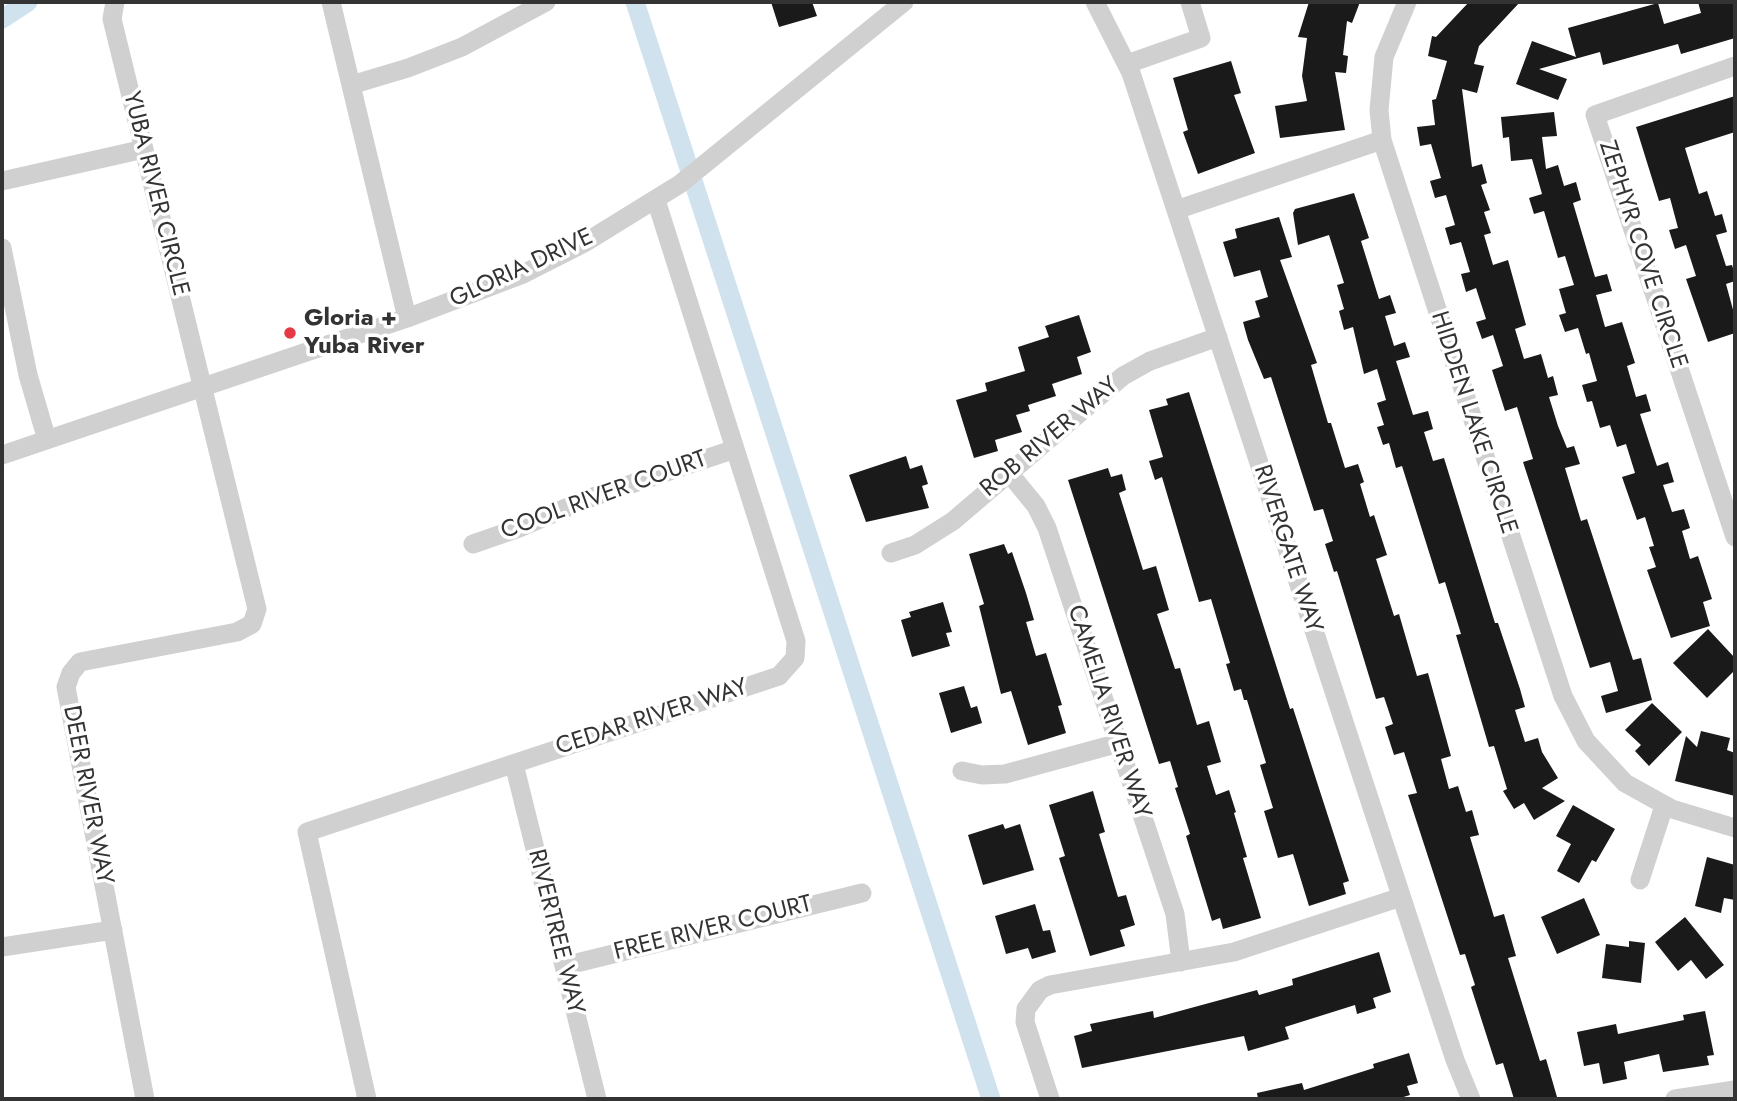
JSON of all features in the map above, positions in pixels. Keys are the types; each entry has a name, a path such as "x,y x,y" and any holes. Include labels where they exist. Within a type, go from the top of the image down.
{"street":[{"name":"YUBA RIVER CIRCLE","path":"115,2 112,19 203,386"},
{"path":"331,2 407,318"},
{"path":"351,85 408,68 462,47 546,2"},
{"name":"GLORIA DRIVE","path":"2,455 407,318 523,274 586,242 680,184 904,2"},
{"name":"RIVERGATE WAY","path":"1095,2 1127,64 1470,1099"},
{"path":"1127,64 1201,38 1190,2"},
{"name":"HIDDEN LAKE CIRCLE","path":"1406,2 1393,30 1382,69 1379,110 1382,140 1572,717 1604,764 1625,783 1664,806 1735,828"},
{"name":"ZEPHYR COVE CIRCLE","path":"1735,66 1595,115 1735,537"},
{"path":"1176,211 1382,140"},
{"path":"2,181 144,149"},
{"name":"CEDAR RIVER WAY","path":"367,1099 307,832 779,676 789,668 795,658 796,640 656,200"},
{"path":"2,248 28,375 47,440"},
{"name":"ROB RIVER WAY","path":"891,553 937,533 1124,376 1150,360 1218,337"},
{"name":"DEER RIVER WAY","path":"145,1099 66,687 71,673 80,662 237,632 252,624 257,609 203,386"},
{"name":"COOL RIVER COURT","path":"472,544 519,528 587,499 735,449"},
{"name":"CAMELIA RIVER WAY","path":"1009,473 1031,499 1047,528 1175,914 1181,962"},
{"path":"962,771 982,775 1005,774 1119,743"},
{"name":"RIVERTREE WAY","path":"514,764 597,1099"},
{"path":"1640,880 1664,806"},
{"name":"FREE RIVER COURT","path":"564,966 862,893"},
{"path":"1050,1099 1025,1022 1031,998 1050,985 1234,952 1401,897"},
{"path":"2,947 113,930"},
{"path":"1675,1099 1735,1090"}],"building":[{"path":"771,2 812,2 817,16 779,27"},
{"path":"1309,2 1360,2 1352,23 1347,21 1343,55 1348,56 1346,73 1335,72 1345,130 1280,138 1275,106 1307,101 1302,76 1307,38 1298,37"},
{"path":"1469,2 1520,2 1479,46 1474,64 1484,66 1477,93 1462,89 1472,167 1482,164 1487,183 1481,185 1490,210 1484,212 1491,233 1484,235 1493,265 1508,260 1526,325 1515,329 1524,359 1541,354 1548,378 1553,376 1558,395 1549,397 1567,448 1574,446 1580,464 1565,468 1581,521 1587,519 1633,660 1641,658 1652,700 1606,713 1601,696 1618,691 1610,662 1590,668 1523,462 1533,459 1517,407 1505,411 1492,370 1503,366 1493,335 1482,339 1476,322 1486,319 1476,288 1466,292 1461,274 1470,272 1461,242 1450,245 1445,228 1455,225 1446,195 1435,198 1430,181 1441,178 1431,144 1420,146 1417,127 1435,125 1432,100 1436,99 1447,61 1428,56 1432,36 1436,37"},
{"path":"1698,2 1735,2 1735,38 1681,54 1678,44 1603,65 1600,52 1539,69 1567,79 1558,100 1516,84 1532,41 1576,57 1568,28 1658,3 1664,24 1701,13"},
{"path":"1231,61 1241,93 1234,95 1255,153 1198,174 1183,132 1188,130 1173,78"},
{"path":"1735,96 1735,132 1685,148 1699,194 1707,191 1715,216 1722,214 1727,232 1716,235 1726,266 1732,265 1735,275 1735,281 1726,284 1735,317 1735,333 1708,342 1686,279 1696,276 1686,245 1675,249 1669,230 1678,228 1670,198 1659,201 1636,127"},
{"path":"1554,112 1557,136 1542,137 1546,169 1558,165 1564,186 1576,182 1581,200 1573,203 1595,277 1607,274 1612,291 1596,295 1605,327 1622,322 1635,363 1627,366 1636,397 1646,394 1651,411 1640,414 1650,445 1657,466 1668,462 1674,482 1663,485 1672,512 1684,509 1690,528 1682,531 1690,559 1698,556 1712,599 1703,602 1710,626 1671,638 1647,570 1656,567 1649,547 1654,546 1645,517 1637,520 1622,477 1635,473 1626,444 1617,447 1610,425 1600,428 1592,401 1587,402 1582,385 1597,381 1589,353 1586,354 1578,328 1565,332 1559,315 1566,313 1559,289 1574,285 1565,256 1558,258 1544,211 1534,214 1529,198 1542,194 1532,159 1511,161 1509,137 1503,138 1501,117"},
{"path":"1354,193 1369,238 1361,241 1379,299 1390,295 1396,313 1385,316 1394,346 1405,342 1410,357 1396,361 1413,415 1428,411 1433,429 1424,432 1433,461 1444,458 1495,623 1498,623 1520,689 1525,707 1515,710 1525,742 1538,738 1542,752 1558,778 1542,788 1565,801 1534,820 1524,803 1514,809 1503,791 1507,789 1494,746 1489,747 1456,635 1461,634 1445,582 1439,584 1402,466 1396,468 1389,443 1383,445 1377,427 1384,425 1377,403 1386,400 1377,369 1364,374 1353,327 1344,330 1339,311 1344,309 1337,285 1344,283 1329,235 1298,245 1293,213 1295,209"},
{"path":"1279,217 1292,257 1280,260 1317,363 1311,365 1328,423 1331,423 1345,468 1358,464 1364,482 1360,484 1370,517 1374,515 1387,555 1376,559 1394,616 1399,614 1417,676 1428,673 1451,756 1441,759 1449,789 1458,786 1466,812 1472,810 1479,835 1470,837 1494,917 1504,914 1516,956 1508,958 1540,1061 1546,1059 1557,1097 1514,1099 1503,1063 1496,1065 1471,987 1475,985 1465,954 1460,955 1408,795 1417,793 1404,752 1394,755 1385,727 1393,724 1384,697 1376,699 1337,571 1334,572 1325,544 1333,541 1323,509 1314,511 1271,377 1264,379 1248,340 1243,322 1260,317 1255,301 1268,297 1260,270 1234,277 1223,242 1237,238 1235,229"},
{"path":"1079,315 1091,352 1077,357 1082,374 1052,384 1056,396 1028,405 1030,411 1016,415 1022,432 995,440 998,451 974,458 956,400 987,391 985,383 1025,371 1018,347 1049,337 1045,326"},
{"path":"1189,392 1290,709 1293,708 1349,881 1343,883 1346,894 1309,906 1293,854 1278,858 1264,811 1273,808 1260,765 1266,763 1247,700 1244,700 1241,689 1234,691 1226,664 1230,663 1211,599 1199,602 1162,477 1155,480 1149,461 1163,457 1149,410 1168,405 1166,399"},
{"path":"906,456 910,469 922,465 928,484 922,486 929,508 866,522 849,475"},
{"path":"1108,468 1111,477 1122,474 1126,490 1119,493 1143,570 1156,566 1169,610 1157,614 1175,669 1180,668 1197,725 1209,721 1221,762 1207,766 1216,795 1229,790 1247,857 1243,858 1261,918 1223,929 1220,918 1212,921 1186,836 1190,834 1175,788 1178,787 1170,761 1159,764 1068,480"},
{"path":"1004,544 1008,554 1012,552 1034,620 1026,622 1036,656 1046,653 1062,705 1058,706 1066,733 1028,745 1011,691 1001,694 979,606 984,604 969,554"},
{"path":"943,602 952,632 946,633 950,646 912,657 901,620 911,617 909,612"},
{"path":"1708,629 1735,658 1735,670 1707,698 1673,663"},
{"path":"964,686 971,708 977,706 982,723 951,733 939,693"},
{"path":"1652,703 1682,732 1649,766 1635,751 1641,745 1625,730"},
{"path":"1701,731 1730,738 1727,750 1735,753 1735,796 1675,781 1686,736 1697,747"},
{"path":"1093,791 1105,832 1099,834 1118,897 1126,895 1135,925 1120,930 1125,946 1090,956 1059,858 1065,856 1049,805"},
{"path":"1573,805 1615,829 1596,862 1592,860 1579,883 1557,871 1571,844 1556,836"},
{"path":"1003,824 1005,829 1020,824 1034,870 983,885 968,835"},
{"path":"1707,857 1735,865 1735,900 1724,898 1721,913 1695,906"},
{"path":"1584,898 1600,935 1557,954 1541,917"},
{"path":"1035,904 1043,931 1050,930 1056,952 1032,959 1028,948 1006,954 995,916"},
{"path":"1685,917 1724,965 1706,979 1691,960 1678,971 1655,942"},
{"path":"1629,941 1645,943 1641,983 1602,978 1606,944 1629,947"},
{"path":"1379,952 1391,992 1373,998 1376,1008 1357,1014 1355,1005 1285,1027 1289,1039 1248,1051 1244,1036 1082,1068 1074,1036 1092,1031 1090,1024 1153,1011 1154,1018 1257,990 1259,995 1293,985 1292,979"},
{"path":"1705,1011 1714,1055 1707,1056 1709,1065 1663,1072 1659,1054 1624,1062 1627,1079 1603,1084 1599,1063 1584,1066 1577,1032 1616,1024 1618,1034 1684,1020 1683,1015"},
{"path":"1409,1053 1418,1083 1407,1086 1410,1095 1397,1099 1258,1099 1257,1093 1302,1083 1304,1090 1374,1068 1373,1064"}],"waterway":[{"path":"2,19 28,2"},
{"path":"635,2 991,1099"}],"place":[{"name":"Gloria + Yuba River","path":"290,333"}]}
